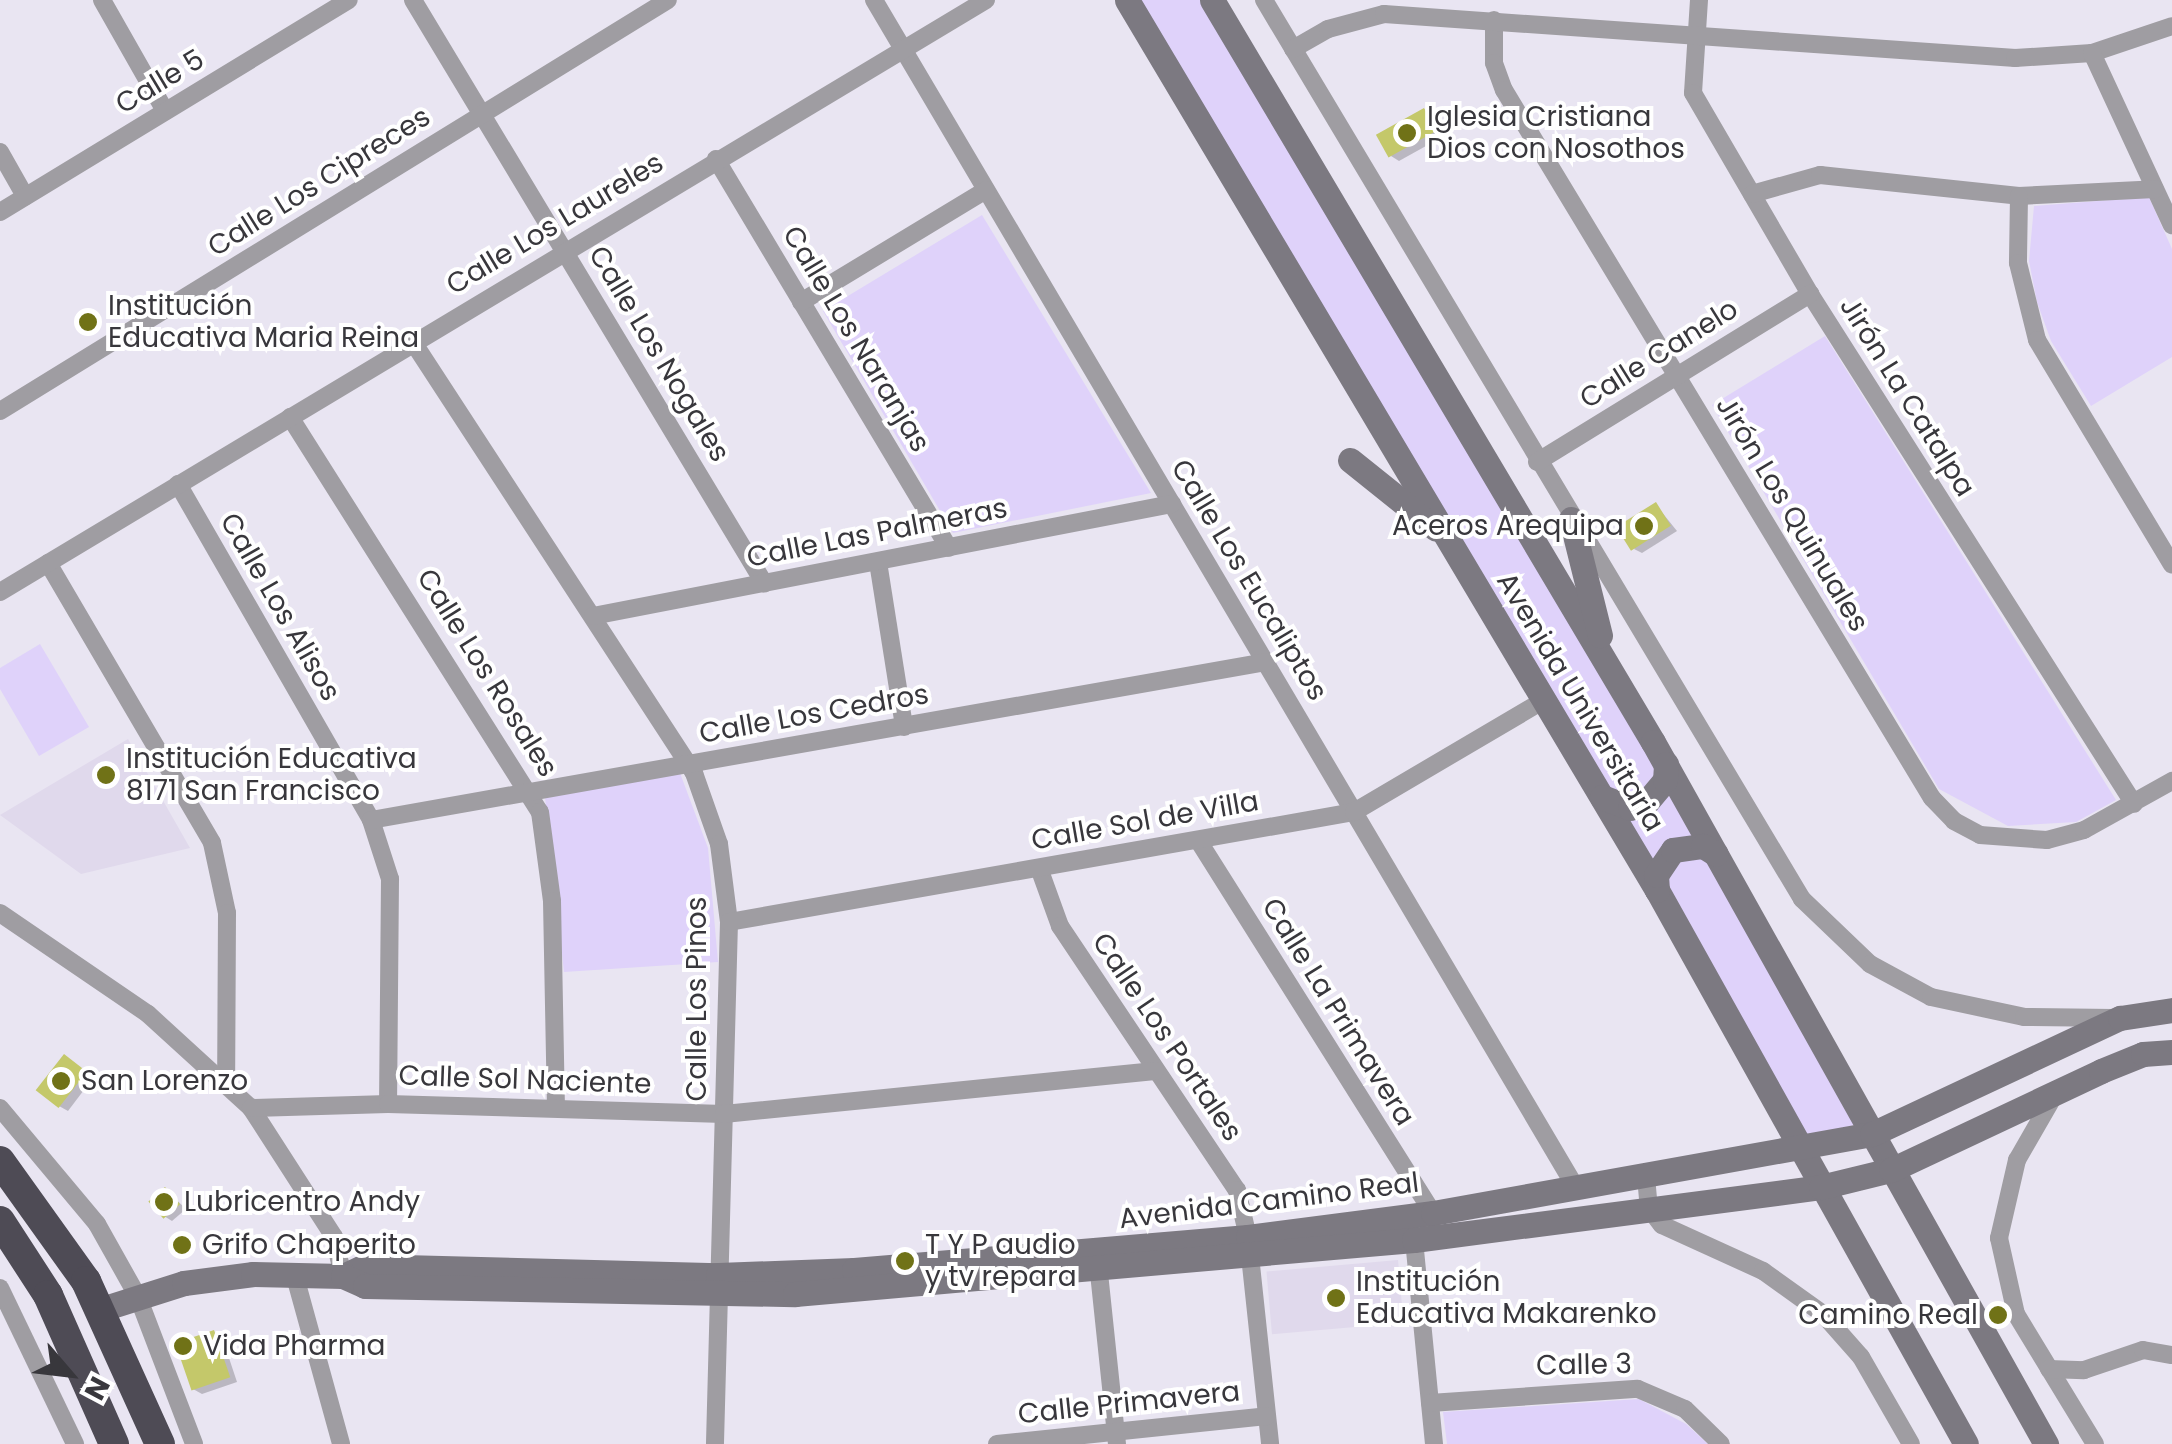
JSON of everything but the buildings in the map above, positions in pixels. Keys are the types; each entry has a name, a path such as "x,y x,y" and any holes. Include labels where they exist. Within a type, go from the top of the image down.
{"highway":[{"path":"0,1161 102,1309 160,1444"},
{"path":"0,1222 48,1295 114,1444"}],"main road":[{"name":"Avenida Universitaria","path":"1127,0 1657,890 1798,1150 1966,1444"},
{"name":"Avenida Universitaria","path":"1212,0 1666,764 2043,1441"},
{"path":"1350,460 1450,540"},
{"path":"1571,519 1607,664"},
{"path":"1602,797 1630,808 1646,804 1665,780 1666,764"},
{"path":"1657,890 1656,874 1674,850 1703,846 1716,854"},
{"name":"Avenida Camino Real","path":"102,1309 184,1283 294,1273 343,1276 364,1266 717,1285 1099,1272 1872,1134 2120,1018 2172,1010"},
{"path":"2143,1054 2172,1018"},
{"name":"Avenida Camino Real","path":"717,1285 854,1270 1414,1240 1820,1187 1892,1170 2143,1054 2172,1052"}],"street":[{"path":"102,0 165,111"},
{"name":"Calle 5","path":"0,212 349,0"},
{"name":"Calle Los Nogales","path":"414,0 764,583"},
{"name":"Calle Los Cipreces","path":"0,411 668,0"},
{"name":"Calle Los Eucaliptos","path":"874,0 1576,1188"},
{"name":"Calle Los Laureles","path":"0,592 986,0"},
{"path":"1264,0 1779,865 1832,934 1904,985 1978,1011 2120,1018"},
{"name":"Jirón La Catalpa","path":"1699,0 1693,94 1810,294 2134,804"},
{"path":"1293,49 1328,28 1384,14 2015,58 2092,52 2172,26"},
{"name":"Jirón Los Quinuales","path":"1494,20 1494,62 1504,90 1932,798 1954,821 1980,835 2047,840 2084,830 2172,780"},
{"path":"2092,52 2172,226"},
{"path":"0,152 25,196"},
{"name":"Calle Los Naranjas","path":"716,160 949,548"},
{"path":"1752,194 1820,175 2018,196 2156,189"},
{"path":"802,302 986,190"},
{"path":"2018,196 2018,263 2037,340 2172,565"},
{"name":"Calle Canelo","path":"1537,462 1810,294"},
{"name":"Calle Los Pinos","path":"413,342 689,764 719,844 729,922 715,1444"},
{"name":"Calle Los Rosales","path":"290,417 532,792 552,901 556,1108"},
{"name":"Calle Los Alisos","path":"178,484 372,820 390,879 388,1104"},
{"name":"Calle Las Palmeras","path":"593,616 1172,504"},
{"path":"878,562 904,726"},
{"path":"48,564 212,843 227,913 226,1081"},
{"name":"Calle Los Cedros","path":"372,820 1265,662"},
{"name":"Calle Sol de Villa","path":"729,922 1354,812 1544,700"},
{"name":"Calle La Primavera","path":"1198,840 1434,1213"},
{"name":"Calle Los Portales","path":"1039,868 1060,926 1237,1190 1249,1247 1270,1444"},
{"path":"0,913 148,1014 226,1081 251,1108 334,1236 343,1276"},
{"name":"Calle Sol Naciente","path":"251,1108 388,1104 724,1114 1155,1072"},
{"path":"2054,1094 2017,1160 1998,1238 2016,1314 2094,1444"},
{"path":"0,1108 96,1224 138,1297 194,1444"},
{"path":"1646,1176 1650,1208 1680,1238 1763,1271 1807,1298 1861,1357 1911,1444"},
{"path":"1414,1240 1434,1444"},
{"path":"1099,1272 1117,1439"},
{"path":"294,1273 340,1444"},
{"path":"0,1288 75,1444"},
{"path":"2049,1368 2084,1370 2143,1350 2172,1355"},
{"name":"Calle 3","path":"1430,1403 1638,1389 1684,1409 1722,1444"},
{"name":"Calle Primavera","path":"998,1444 1117,1439 1267,1416"}],"shaded area":[{"path":"1138,0 1200,0 1652,759 1855,1125 1803,1137"},
{"path":"2149,197 2172,249 2172,357 2091,406 2051,341 2037,302 2029,261 2034,206"},
{"path":"982,215 1151,493 953,533 823,311"},
{"path":"1825,336 2116,800 2076,822 2008,826 1939,789 1712,405"},
{"path":"40,644 89,727 39,756 0,689 0,668"},
{"name":"Institución Educativa 8171 San Francisco","path":"128,739 190,848 81,874 0,815"},
{"path":"680,773 708,848 718,962 564,972 545,797"},
{"name":"Institución Educativa Makarenko","path":"1398,1260 1403,1323 1272,1334 1267,1272"},
{"path":"1639,1399 1686,1424 1708,1444 1447,1444 1443,1412"}],"place":[{"name":"Iglesia Cristiana Dios con Nosothos","path":"1407,133"},
{"name":"Institución Educativa Maria Reina","path":"88,322"},
{"name":"Aceros Arequipa","path":"1644,526"},
{"name":"Institución Educativa 8171 San Francisco","path":"106,775"},
{"name":"San Lorenzo","path":"61,1081"},
{"name":"Lubricentro Andy","path":"164,1202"},
{"name":"Grifo Chaperito","path":"182,1245"},
{"name":"T Y P audio y tv repara","path":"905,1261"},
{"name":"Institución Educativa Makarenko","path":"1336,1298"},
{"name":"Camino Real","path":"1998,1315"},
{"name":"Vida Pharma","path":"183,1346"}]}
